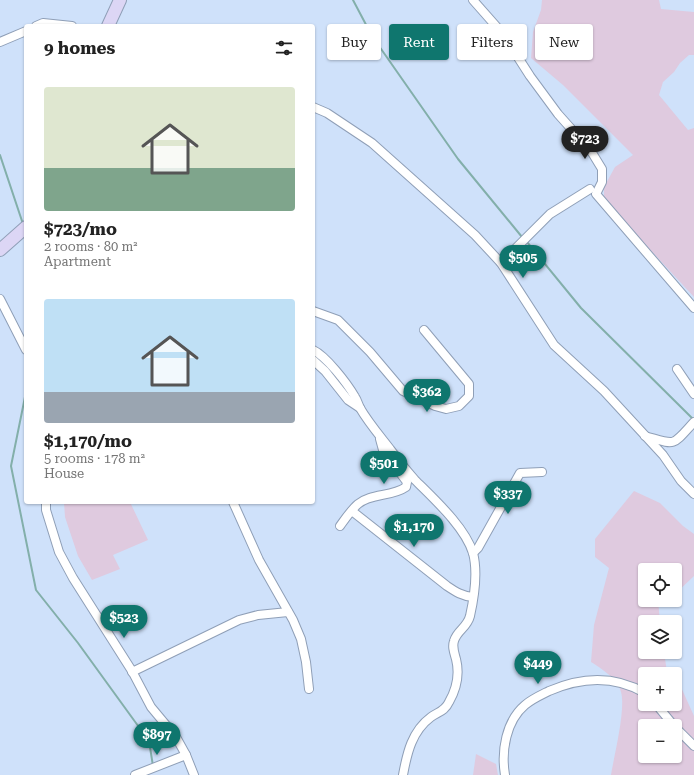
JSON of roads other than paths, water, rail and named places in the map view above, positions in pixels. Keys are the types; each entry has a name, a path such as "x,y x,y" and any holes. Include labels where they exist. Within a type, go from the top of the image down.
{"street":[{"path":"109,24 120,0"},
{"path":"473,0 503,34 530,76 558,114 591,151 602,169 602,182 596,194 694,308"},
{"path":"41,24 53,24"},
{"path":"0,42 24,31"},
{"path":"315,108 327,113 372,143 475,235 501,263 554,345 604,391 663,455 694,502"},
{"path":"501,263 550,214 590,189"},
{"path":"0,250 24,229"},
{"path":"0,299 24,346"},
{"path":"315,311 338,320 370,352 403,391 435,406 446,409 459,406 469,396 469,384 424,330"},
{"path":"315,351 325,358 355,396 360,408 378,433 415,479 435,499 452,520 469,544 473,553 475,572 473,597 468,624 460,631 454,641 453,649 458,676 454,693 442,712 432,716 417,731 410,744 402,775"},
{"path":"315,362 325,370 348,400 360,408"},
{"path":"677,369 694,394"},
{"path":"645,436 669,443 676,441 694,422"},
{"path":"340,526 358,504 368,499 394,493 406,487 407,482 383,450 378,433"},
{"path":"473,553 478,548 520,473 542,472"},
{"path":"681,481 694,494"},
{"path":"46,504 46,510 59,552 73,578 132,672 151,707 176,737 186,755 194,775"},
{"path":"234,504 259,560 301,639 310,689"},
{"path":"352,511 447,586 461,595 473,597"},
{"path":"132,672 239,620 258,614 288,612"},
{"path":"505,775 503,759 507,732 524,705 538,696 578,680 622,683 638,689"},
{"path":"661,711 668,719"},
{"path":"682,735 694,746"},
{"path":"135,775 186,755"}],"waterway":[{"path":"353,0 372,36 458,159 522,237"},
{"path":"0,155 23,224"},
{"path":"527,242 581,308 693,419"},
{"path":"24,402 11,466 36,590 78,643 149,741 153,766"}]}
